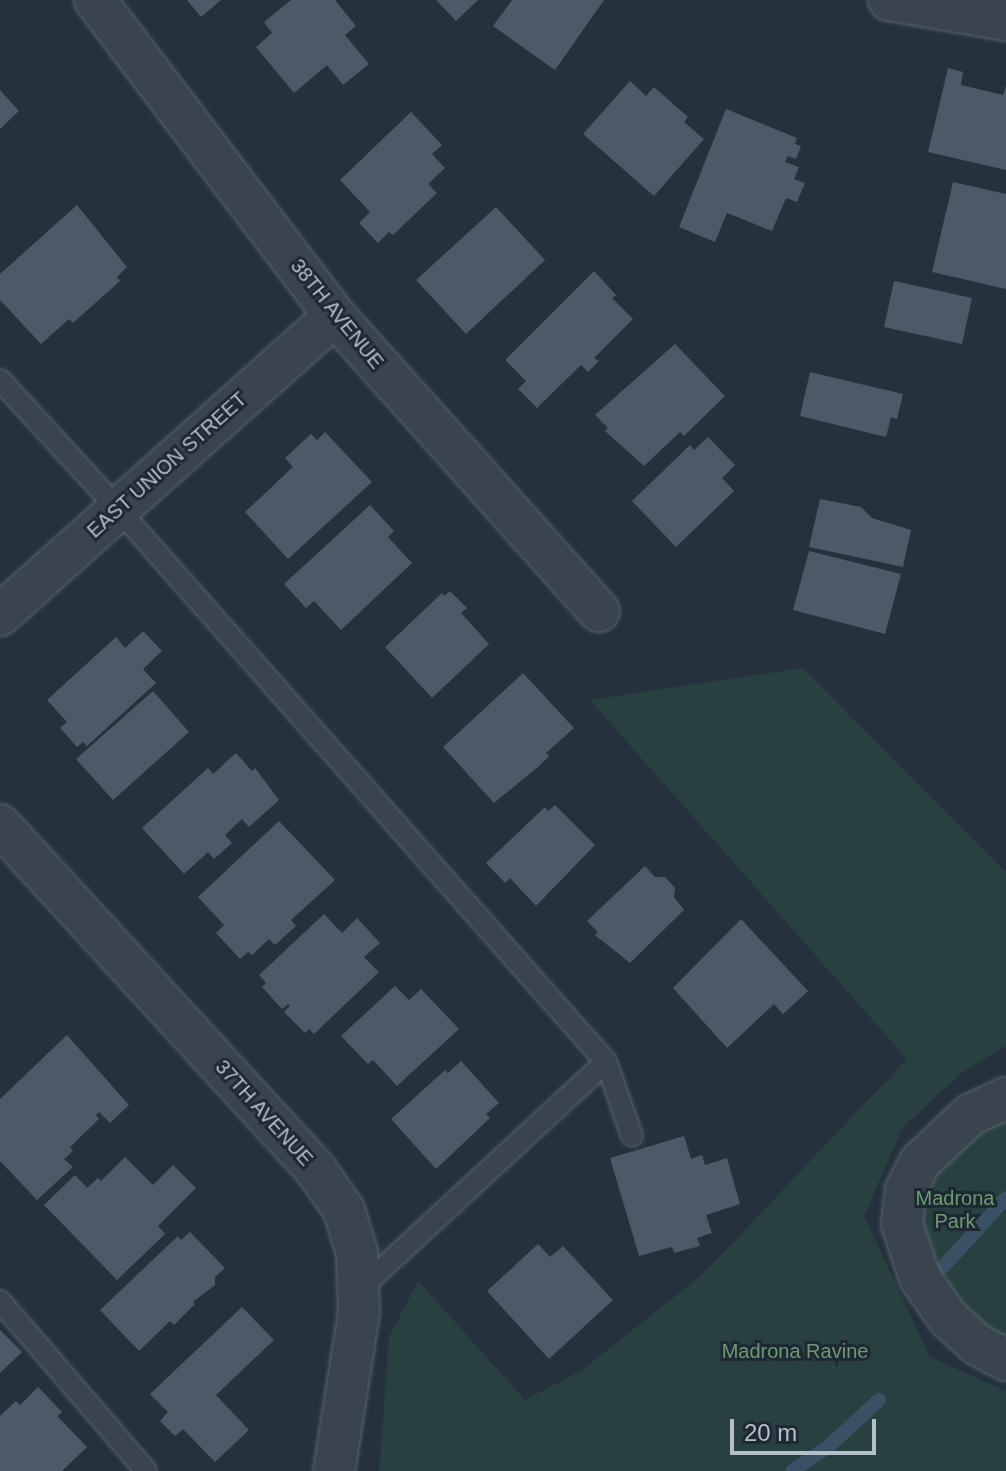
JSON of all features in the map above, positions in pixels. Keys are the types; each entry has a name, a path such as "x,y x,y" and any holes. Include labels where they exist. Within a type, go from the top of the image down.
{"street":[{"name":"38TH AVENUE","path":"95,0 335,316 599,611"},
{"path":"889,0 1006,20"},
{"name":"EAST UNION STREET","path":"0,615 335,316"},
{"name":"37TH AVENUE","path":"0,825 316,1170 344,1210 357,1253 359,1312 334,1471"},
{"path":"1006,1098 971,1114 920,1162 906,1190 902,1224 920,1278 948,1318 978,1345 1006,1360"}],"lane":[{"path":"0,380 118,509 606,1062 632,1136"},
{"path":"358,1290 606,1062"},
{"path":"0,1301 146,1471"}],"green space":[{"name":"Madrona Ravine","path":"803,668 1006,872 1006,1046 964,1071 903,1127 864,1216 930,1357 1006,1391 1006,1471 379,1471 389,1337 418,1281 525,1400 582,1370 703,1274 907,1059 590,700"},
{"name":"Madrona Park","path":"1006,1098 1006,1360 948,1318 906,1190"}],"building":[{"path":"187,0 221,0 201,17"},
{"path":"291,0 335,0 356,26 345,35 369,64 343,85 327,65 294,93 256,47 272,33 264,22"},
{"path":"436,0 478,0 456,21"},
{"path":"512,0 604,0 555,70 493,26"},
{"path":"948,68 963,72 961,85 1003,95 1006,86 1006,170 928,152"},
{"path":"630,81 646,96 654,87 688,117 684,122 704,139 654,196 583,134"},
{"path":"0,90 19,111 0,129"},
{"path":"726,109 797,138 795,144 801,146 796,159 788,156 785,162 799,167 794,179 805,183 797,202 786,198 772,231 727,213 715,242 679,227"},
{"path":"411,112 442,145 432,154 445,168 428,184 437,193 393,235 389,232 378,243 359,223 370,212 340,180"},
{"path":"953,182 1006,194 1006,289 932,272"},
{"path":"77,205 127,267 117,277 120,281 73,323 69,319 41,344 0,300 0,274"},
{"path":"496,207 545,260 466,334 416,280"},
{"path":"594,271 616,295 612,298 633,319 594,358 599,361 588,372 581,365 537,408 518,389 526,381 505,360"},
{"path":"894,281 972,298 962,344 884,327"},
{"path":"675,344 725,396 684,436 680,432 644,466 605,431 608,428 595,415"},
{"path":"810,372 903,394 897,419 891,417 886,437 800,416"},
{"path":"325,432 372,482 288,559 245,512 293,467 285,458 311,434 317,440"},
{"path":"708,437 735,465 722,478 734,491 676,547 632,501 690,445 694,450"},
{"path":"820,499 861,507 872,518 911,530 903,567 809,547"},
{"path":"370,505 394,531 388,537 412,563 341,630 314,601 306,608 284,584"},
{"path":"809,551 901,574 885,634 793,610"},
{"path":"450,591 467,608 461,613 489,644 432,698 385,647 442,593 444,596"},
{"path":"143,631 162,651 143,669 156,683 87,746 83,742 77,747 60,728 67,722 47,700 116,637 125,648"},
{"path":"523,673 574,728 546,753 549,756 539,766 494,803 443,747"},
{"path":"153,691 189,732 113,800 76,759"},
{"path":"236,753 252,771 255,768 279,800 249,827 242,819 225,835 232,843 214,859 208,852 184,874 142,828 208,768 213,774"},
{"path":"555,805 595,845 536,906 510,878 505,883 486,863 545,807 548,811"},
{"path":"279,821 335,880 291,920 296,926 275,945 269,939 252,955 248,952 240,959 216,933 224,925 198,897"},
{"path":"645,866 655,877 665,877 675,888 674,897 684,910 630,963 595,935 598,932 587,921"},
{"path":"324,914 342,933 357,918 380,943 364,957 379,972 314,1034 309,1029 305,1033 284,1012 290,1006 288,1004 282,1009 262,987 266,983 259,975"},
{"path":"741,919 808,991 783,1014 774,1004 727,1048 673,988"},
{"path":"395,986 409,1000 421,989 459,1029 397,1086 373,1060 368,1064 341,1036"},
{"path":"67,1035 129,1105 110,1123 99,1112 96,1115 99,1119 70,1147 73,1151 64,1159 73,1167 37,1200 0,1161 0,1099"},
{"path":"461,1061 499,1103 486,1114 490,1118 436,1169 391,1119 445,1070 448,1073"},
{"path":"684,1136 691,1159 702,1155 705,1165 727,1158 740,1204 706,1215 712,1233 697,1238 700,1246 674,1253 672,1247 639,1256 610,1158"},
{"path":"125,1157 153,1185 173,1165 196,1188 158,1226 165,1234 117,1280 44,1205 75,1175 87,1188 98,1178 101,1181"},
{"path":"190,1232 225,1268 215,1277 215,1285 193,1302 195,1304 174,1325 170,1321 139,1351 100,1310 178,1236 181,1240"},
{"path":"538,1244 550,1257 563,1246 613,1300 549,1359 487,1291"},
{"path":"242,1307 274,1340 216,1395 249,1430 215,1462 183,1429 175,1436 160,1421 168,1412 150,1394"},
{"path":"0,1330 22,1352 0,1373"},
{"path":"38,1387 62,1412 57,1416 87,1447 62,1471 0,1471 0,1416 16,1401 20,1405"}],"waterway":[{"path":"943,1267 1006,1198"},
{"path":"792,1471 829,1446 879,1400"}]}
